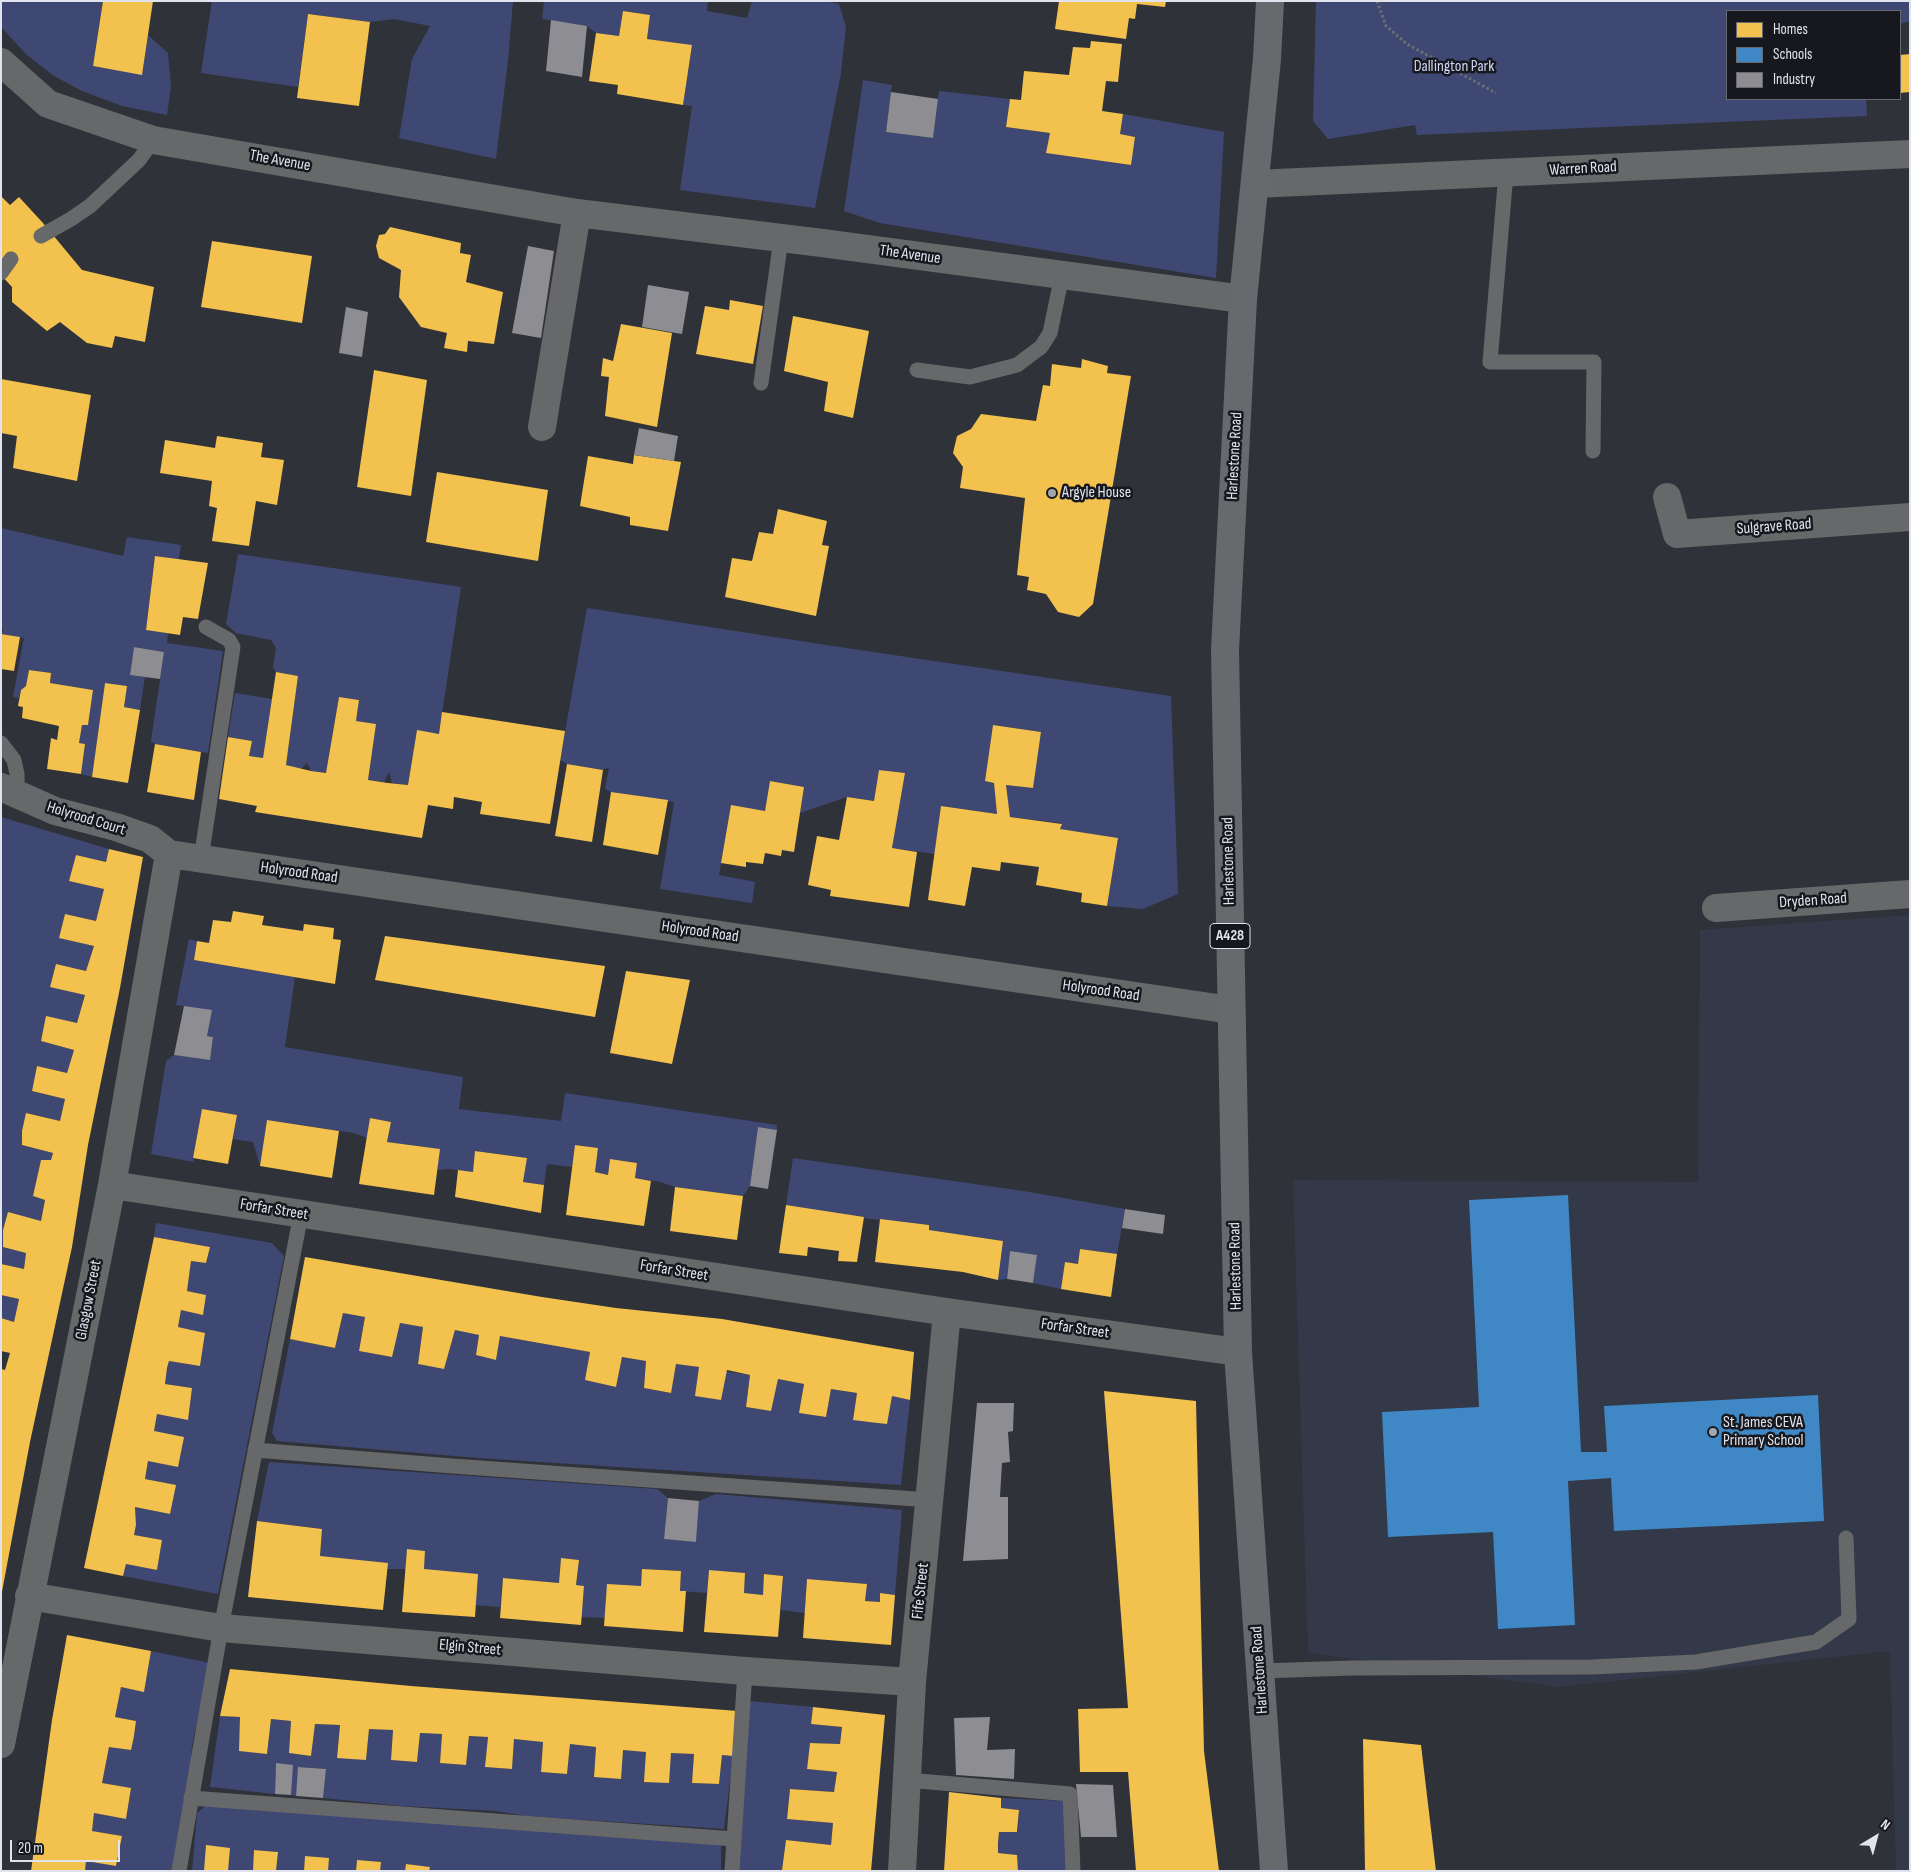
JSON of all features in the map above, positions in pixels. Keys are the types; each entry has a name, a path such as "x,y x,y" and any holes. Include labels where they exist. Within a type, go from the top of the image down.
{"main road":[{"name":"Harlestone Road","path":"1270,1 1267,60 1243,299 1225,650 1238,1352 1274,1871"}],"street":[{"name":"The Avenue","path":"1,62 48,104 153,140 577,213 822,243 1243,299"},
{"name":"Warren Road","path":"1255,184 1910,154"},
{"path":"542,427 577,213"},
{"name":"Sulgrave Road","path":"1667,497 1677,534 1910,517"},
{"name":"Holyrood Court","path":"9,791 55,811 116,827 150,839 169,854"},
{"name":"Holyrood Road","path":"169,854 1231,1010"},
{"name":"Glasgow Street","path":"1,1744 112,1186 169,854"},
{"name":"Dryden Road","path":"1716,908 1910,894"},
{"name":"Forfar Street","path":"112,1186 947,1312 1238,1352"},
{"name":"Fife Street","path":"902,1871 912,1682 947,1312"},
{"name":"Elgin Street","path":"29,1596 221,1628 746,1671 912,1682"}],"lane":[{"path":"41,236 90,206 139,160 153,140"},
{"path":"1506,173 1490,362 1594,362 1593,451"},
{"path":"760,383 781,239"},
{"path":"1,274 11,259"},
{"path":"917,370 970,376 1018,365 1041,346 1050,333 1062,275"},
{"path":"201,859 233,647 229,640 206,627"},
{"path":"1,743 14,760 17,774 9,791"},
{"path":"179,1871 221,1628 301,1214"},
{"path":"255,1450 462,1467 930,1500"},
{"path":"1260,1671 1362,1668 1592,1667 1696,1662 1816,1642 1849,1619 1846,1538"},
{"path":"732,1871 746,1671"},
{"path":"907,1780 1070,1794 1073,1871"},
{"path":"191,1798 734,1839"}],"path":[{"path":"1377,1 1386,26 1407,44 1496,93"}],"shaded area":[{"path":"1910,915 1910,1871 1896,1871 1890,1651 1558,1687 1308,1653 1293,1180 1698,1182 1700,930"}],"green space":[{"path":"1,1 103,1 93,66 142,74 148,35 168,53 171,87 167,115 122,106 82,91 54,76 27,55 1,27"},
{"path":"212,1 513,1 496,159 399,138 412,59 430,26 394,19 370,22 308,14 298,87 201,73"},
{"path":"544,1 708,1 707,11 747,18 752,1 825,1 839,4 846,27 841,73 815,208 680,190 692,106 683,105 692,46 647,39 650,15 623,11 619,36 596,33 587,26 542,19"},
{"name":"Dallington Park","path":"1316,1 1910,1 1910,21 1901,24 1901,10 1726,10 1726,100 1866,100 1867,116 1417,135 1415,125 1328,139 1313,121"},
{"path":"863,80 892,85 886,132 933,138 939,91 1010,99 1006,127 1050,133 1047,153 1130,165 1135,137 1120,134 1123,114 1224,132 1216,278 880,223 844,211"},
{"path":"1,528 123,556 127,537 181,545 179,559 155,556 146,630 168,633 167,643 223,651 208,753 155,744 151,741 164,652 134,647 130,675 145,677 140,710 124,707 127,686 105,683 92,777 81,774 85,744 79,743 82,725 88,725 93,690 50,683 51,673 29,670 26,686 21,690 19,698 13,697 24,638 2,634"},
{"path":"238,554 461,587 439,734 417,731 408,785 392,783 389,772 384,782 368,780 375,724 356,721 359,700 339,697 326,773 311,771 307,763 301,769 286,765 298,676 276,672 273,667 276,648 271,640 236,633 226,624"},
{"path":"587,608 1171,696 1178,894 1143,909 1107,906 1118,838 1060,829 1061,823 1010,817 1006,785 1033,788 1041,732 993,725 985,781 994,783 997,814 941,806 935,854 892,848 905,773 879,770 874,801 847,797 800,813 804,787 770,781 765,811 731,806 719,875 755,882 752,903 660,889 674,802 611,792 605,789 609,767 603,770 567,764 560,760"},
{"path":"235,693 272,699 263,758 249,756 252,741 228,737"},
{"path":"1,817 109,849 106,862 76,855 69,881 104,889 96,921 65,914 59,937 94,946 86,971 56,964 50,986 85,995 77,1023 44,1028 41,1041 74,1050 67,1073 37,1066 32,1091 65,1099 60,1121 27,1113 22,1145 53,1153 51,1160 41,1160 33,1196 45,1200 41,1221 8,1213 3,1230 3,1247 26,1253 24,1269 1,1264"},
{"path":"189,939 197,941 194,960 295,977 285,1047 463,1077 459,1109 561,1121 565,1093 777,1125 777,1130 758,1127 750,1186 743,1196 675,1187 660,1182 635,1178 637,1163 610,1159 608,1175 595,1172 598,1148 576,1145 572,1167 547,1164 544,1185 523,1182 527,1158 476,1151 473,1172 449,1169 437,1170 439,1149 387,1142 391,1122 370,1118 367,1138 354,1133 267,1120 260,1166 253,1142 233,1139 237,1115 202,1109 193,1158 194,1162 151,1154 166,1061 174,1055 210,1059 213,1037 207,1036 211,1011 176,1005"},
{"path":"793,1158 1030,1192 1125,1209 1117,1254 1080,1249 1078,1264 1065,1262 1061,1289 1033,1283 1037,1255 1010,1251 1007,1279 998,1280 1003,1241 929,1230 929,1225 871,1219 786,1205"},
{"path":"156,1223 272,1243 284,1256 218,1594 123,1576 126,1564 157,1570 162,1540 134,1535 136,1525 135,1507 170,1514 175,1485 145,1479 157,1414 188,1419 192,1388 165,1384 167,1368 169,1361 200,1366 205,1333 178,1327 181,1310 203,1314 206,1295 187,1291 191,1261 206,1263 210,1247 154,1237"},
{"path":"1,1295 19,1299 14,1322 1,1318"},
{"path":"343,1313 365,1317 359,1351 391,1357 400,1323 423,1327 418,1364 444,1369 455,1330 479,1335 476,1355 496,1360 500,1336 590,1352 586,1380 616,1387 622,1357 646,1361 644,1388 670,1393 676,1364 750,1375 746,1407 770,1411 778,1379 804,1384 799,1413 826,1417 831,1389 857,1393 853,1419 892,1396 910,1400 901,1485 478,1458 277,1441 272,1433 290,1339 335,1348"},
{"path":"269,1462 657,1489 668,1498 664,1539 696,1541 699,1501 716,1494 902,1510 895,1595 880,1593 880,1602 865,1601 866,1584 807,1579 805,1613 781,1610 783,1576 765,1574 763,1595 744,1593 745,1573 709,1570 707,1593 680,1591 681,1571 643,1569 641,1586 605,1618 581,1617 584,1586 576,1585 579,1560 561,1558 559,1583 503,1578 500,1607 475,1605 424,1569 425,1551 407,1549 406,1569 387,1569 320,1556 322,1529 257,1521"},
{"path":"151,1651 210,1663 192,1746 190,1774 173,1871 85,1871 86,1861 116,1866 122,1836 92,1831 94,1813 126,1819 131,1788 102,1783 109,1747 134,1736 136,1721 115,1717 121,1687 144,1691"},
{"path":"750,1701 813,1707 811,1724 842,1727 840,1744 810,1743 807,1769 837,1772 834,1792 790,1789 787,1819 833,1823 831,1845 786,1840 782,1869 794,1871 737,1871"},
{"path":"220,1716 240,1717 267,1754 271,1719 291,1721 289,1753 311,1756 315,1724 340,1725 337,1757 366,1760 369,1729 393,1730 391,1760 417,1762 420,1733 442,1734 440,1763 466,1765 469,1736 488,1737 486,1767 512,1769 514,1739 543,1742 541,1772 567,1774 570,1744 596,1747 594,1776 607,1778 623,1750 694,1754 692,1783 719,1784 722,1755 733,1756 724,1829 526,1816 496,1811 402,1806 323,1798 326,1769 299,1767 296,1796 291,1795 276,1764 275,1794 210,1787"},
{"path":"1001,1798 1064,1801 1066,1871 1018,1871 1017,1855 998,1853 999,1832 1018,1832 1019,1810 1001,1808"},
{"path":"210,1802 721,1844 721,1871 429,1871 429,1867 406,1864 405,1871 380,1871 357,1860 356,1871 328,1871 317,1857 305,1856 304,1871 276,1871 278,1852 255,1850 253,1871 192,1871 197,1813"}],"building: Homes":[{"path":"103,1 153,1 142,75 93,66"},
{"path":"1059,1 1166,1 1165,7 1137,4 1135,19 1129,18 1126,39 1055,29"},
{"path":"623,11 650,15 647,39 692,45 683,105 617,94 618,85 589,81 596,33 619,36"},
{"path":"308,14 370,22 359,106 297,98"},
{"path":"1091,41 1122,44 1118,82 1106,81 1102,111 1123,114 1120,134 1135,137 1131,165 1046,153 1050,133 1006,127 1010,99 1021,100 1024,71 1069,75 1073,47 1090,48"},
{"path":"1910,54 1910,92 1901,93 1901,55"},
{"path":"1,196 10,205 19,197 82,270 154,287 145,342 115,336 112,348 87,343 60,322 47,331 12,302 12,287 1,275"},
{"path":"390,227 461,243 460,253 471,255 466,282 503,292 494,344 468,341 467,352 444,348 447,333 421,327 399,297 401,270 379,258 376,246 379,235 385,234"},
{"path":"212,241 312,256 302,323 201,307"},
{"path":"730,300 763,306 753,364 696,354 705,306 729,310"},
{"path":"793,316 869,331 853,418 824,411 828,382 784,371"},
{"path":"621,324 672,333 657,427 605,416 609,377 601,376 603,358 613,361"},
{"name":"Argyle House","path":"1082,359 1108,366 1107,373 1131,376 1093,604 1079,617 1058,612 1046,594 1027,590 1029,577 1017,575 1025,498 960,488 963,467 953,453 957,436 971,429 981,414 1036,421 1043,385 1050,386 1052,364 1081,368"},
{"path":"374,370 427,380 411,496 357,487"},
{"path":"1,379 91,395 77,481 13,468 17,436 1,433"},
{"path":"217,436 263,443 261,457 284,460 277,505 256,501 249,546 212,541 217,508 209,506 212,481 160,473 165,440 215,448"},
{"path":"634,455 681,462 668,531 630,525 630,517 580,506 588,456 633,464"},
{"path":"437,472 548,490 538,561 426,542"},
{"path":"778,509 827,521 822,545 829,546 816,616 725,597 732,558 752,561 759,532 773,534"},
{"path":"155,556 208,563 198,619 183,617 180,635 146,630"},
{"path":"1,634 20,637 14,671 1,669"},
{"path":"29,670 51,673 50,683 93,690 88,725 82,725 79,743 85,744 81,774 47,769 51,738 57,740 59,726 22,718 23,707 18,706 21,690 26,686"},
{"path":"276,672 298,676 286,765 311,771 326,773 339,697 359,700 356,721 376,724 368,780 408,785 417,730 439,734 442,712 565,731 550,824 480,814 482,802 454,797 453,809 428,805 422,838 255,812 257,806 219,799 228,737 252,741 249,756 263,758"},
{"path":"105,683 127,686 124,707 140,710 128,783 92,777"},
{"path":"993,725 1041,732 1033,788 1006,785 1010,817 1062,824 1060,829 1118,838 1107,906 1081,902 1082,893 1036,885 1039,867 1001,862 1000,871 972,867 965,906 928,900 941,806 997,814 994,783 985,781"},
{"path":"155,744 201,752 194,800 147,792"},
{"path":"567,764 603,770 592,842 555,836"},
{"path":"879,770 905,773 892,848 917,852 909,907 830,896 831,890 808,885 817,836 839,840 847,797 874,801"},
{"path":"770,781 804,787 794,852 782,850 781,856 765,853 763,864 746,862 746,867 721,863 731,805 765,811"},
{"path":"611,792 668,800 658,855 603,845"},
{"path":"109,849 143,857 120,988 88,1145 72,1247 30,1442 1,1597 1,1369 5,1370 10,1353 1,1351 1,1318 14,1322 19,1299 1,1295 1,1264 24,1269 26,1253 3,1247 3,1230 8,1212 41,1221 45,1200 33,1196 41,1160 51,1160 53,1153 22,1145 22,1131 26,1113 60,1121 65,1099 32,1091 37,1066 67,1073 74,1050 41,1041 46,1016 77,1023 85,995 50,987 56,964 86,971 94,946 59,938 65,914 96,921 104,889 69,881 76,855 106,862"},
{"path":"233,911 264,916 262,925 303,931 304,924 334,928 333,939 341,940 335,984 194,960 197,941 209,943 213,920 231,922"},
{"path":"385,936 605,966 595,1017 375,980"},
{"path":"626,971 690,980 672,1064 610,1053"},
{"path":"202,1109 237,1115 228,1164 193,1158"},
{"path":"370,1118 391,1122 387,1142 440,1149 434,1195 359,1184"},
{"path":"267,1120 339,1131 332,1178 260,1166"},
{"path":"575,1145 598,1148 595,1172 608,1175 610,1159 637,1163 635,1178 651,1181 644,1226 566,1215"},
{"path":"475,1151 527,1158 523,1182 544,1185 541,1213 455,1197 458,1170 473,1172"},
{"path":"675,1187 743,1196 737,1240 670,1231"},
{"path":"786,1205 864,1217 857,1262 838,1261 839,1251 808,1247 807,1256 779,1253"},
{"path":"880,1219 929,1225 929,1230 1003,1241 998,1280 963,1272 875,1262"},
{"path":"154,1237 210,1247 206,1263 191,1261 187,1291 206,1295 203,1315 181,1310 178,1327 205,1333 200,1366 169,1361 167,1368 165,1384 192,1388 188,1420 157,1414 154,1431 184,1437 178,1467 148,1461 145,1479 176,1485 170,1514 135,1507 136,1525 134,1535 162,1540 157,1570 126,1564 123,1576 84,1568"},
{"path":"1080,1249 1117,1254 1111,1297 1061,1289 1065,1262 1078,1264"},
{"path":"305,1257 542,1297 616,1308 722,1319 914,1352 910,1400 892,1396 887,1424 853,1420 857,1393 831,1389 826,1417 799,1413 804,1384 778,1379 771,1411 746,1407 750,1375 727,1370 721,1400 695,1396 699,1367 676,1364 671,1393 644,1388 646,1361 622,1357 616,1387 585,1380 590,1352 500,1336 496,1360 476,1355 479,1335 455,1330 444,1369 418,1364 423,1327 400,1323 392,1357 359,1351 365,1317 343,1313 335,1348 290,1339"},
{"path":"1104,1391 1196,1401 1204,1751 1219,1871 1136,1871 1128,1772 1080,1772 1078,1709 1128,1708"},
{"path":"257,1521 322,1529 320,1556 388,1563 383,1610 248,1597"},
{"path":"407,1549 425,1551 424,1569 478,1574 475,1617 402,1612"},
{"path":"561,1558 579,1560 576,1585 584,1586 581,1625 500,1618 503,1578 559,1583"},
{"path":"642,1569 681,1571 680,1591 686,1591 683,1632 604,1626 607,1584 641,1586"},
{"path":"709,1570 745,1573 744,1593 763,1595 764,1574 783,1576 778,1637 704,1632"},
{"path":"807,1579 867,1584 865,1601 880,1602 880,1593 895,1595 891,1645 803,1638"},
{"path":"67,1635 151,1651 144,1692 121,1687 115,1717 136,1721 131,1750 109,1747 102,1783 131,1788 126,1819 94,1813 92,1831 122,1836 116,1866 86,1861 85,1871 31,1871 52,1720"},
{"path":"230,1669 411,1686 738,1711 733,1756 722,1755 719,1784 692,1783 694,1754 671,1753 669,1783 644,1782 646,1752 623,1750 621,1779 594,1777 596,1747 570,1744 567,1774 541,1772 543,1742 514,1739 512,1769 485,1767 488,1737 469,1736 466,1765 440,1763 442,1734 420,1733 417,1762 391,1760 393,1730 369,1729 366,1760 337,1758 340,1725 315,1724 311,1756 289,1753 291,1721 271,1719 267,1754 239,1751 240,1717 220,1716"},
{"path":"813,1707 885,1715 871,1871 782,1870 786,1840 831,1845 833,1823 787,1819 790,1789 834,1792 837,1772 807,1769 810,1743 840,1744 842,1727 811,1724"},
{"path":"1363,1739 1421,1745 1436,1871 1365,1871"},
{"path":"949,1792 1001,1798 1001,1808 1019,1810 1017,1832 999,1832 998,1843 998,1853 1017,1855 1018,1871 944,1871"},
{"path":"206,1845 230,1848 228,1871 204,1871"},
{"path":"254,1850 278,1852 276,1871 253,1871"},
{"path":"305,1856 329,1858 328,1871 304,1871"},
{"path":"357,1860 381,1862 380,1871 356,1871"},
{"path":"406,1864 430,1867 429,1871 405,1871"}],"building: Schools":[{"name":"St. James CEVA Primary School","path":"1568,1195 1581,1452 1607,1452 1604,1406 1818,1395 1824,1521 1614,1531 1611,1478 1568,1481 1575,1625 1498,1629 1493,1532 1388,1537 1382,1412 1479,1407 1469,1200"}],"building: Industry":[{"path":"551,20 587,26 582,77 546,71"},
{"path":"891,92 938,99 933,138 886,132"},
{"path":"528,246 554,251 541,338 512,333"},
{"path":"648,285 689,292 682,334 642,327"},
{"path":"346,307 368,312 362,357 339,353"},
{"path":"639,428 678,436 674,461 634,455"},
{"path":"134,647 164,652 160,679 130,675"},
{"path":"184,1006 212,1010 207,1036 213,1037 210,1060 174,1055"},
{"path":"758,1127 777,1130 768,1189 750,1186"},
{"path":"1125,1209 1165,1215 1163,1234 1122,1228"},
{"path":"1010,1251 1037,1255 1033,1283 1007,1279"},
{"path":"977,1403 1014,1403 1013,1431 1008,1432 1010,1462 1002,1463 1000,1497 1008,1497 1008,1559 963,1561"},
{"path":"668,1498 699,1501 696,1542 664,1539"},
{"path":"990,1717 987,1750 1015,1749 1014,1779 956,1775 954,1718"},
{"path":"276,1763 293,1765 291,1795 275,1794"},
{"path":"298,1767 326,1769 323,1798 296,1796"},
{"path":"1076,1784 1113,1785 1117,1837 1081,1837"}],"place":[{"name":"Argyle House","path":"1052,493"},
{"name":"St. James CEVA Primary School","path":"1713,1432"}]}
